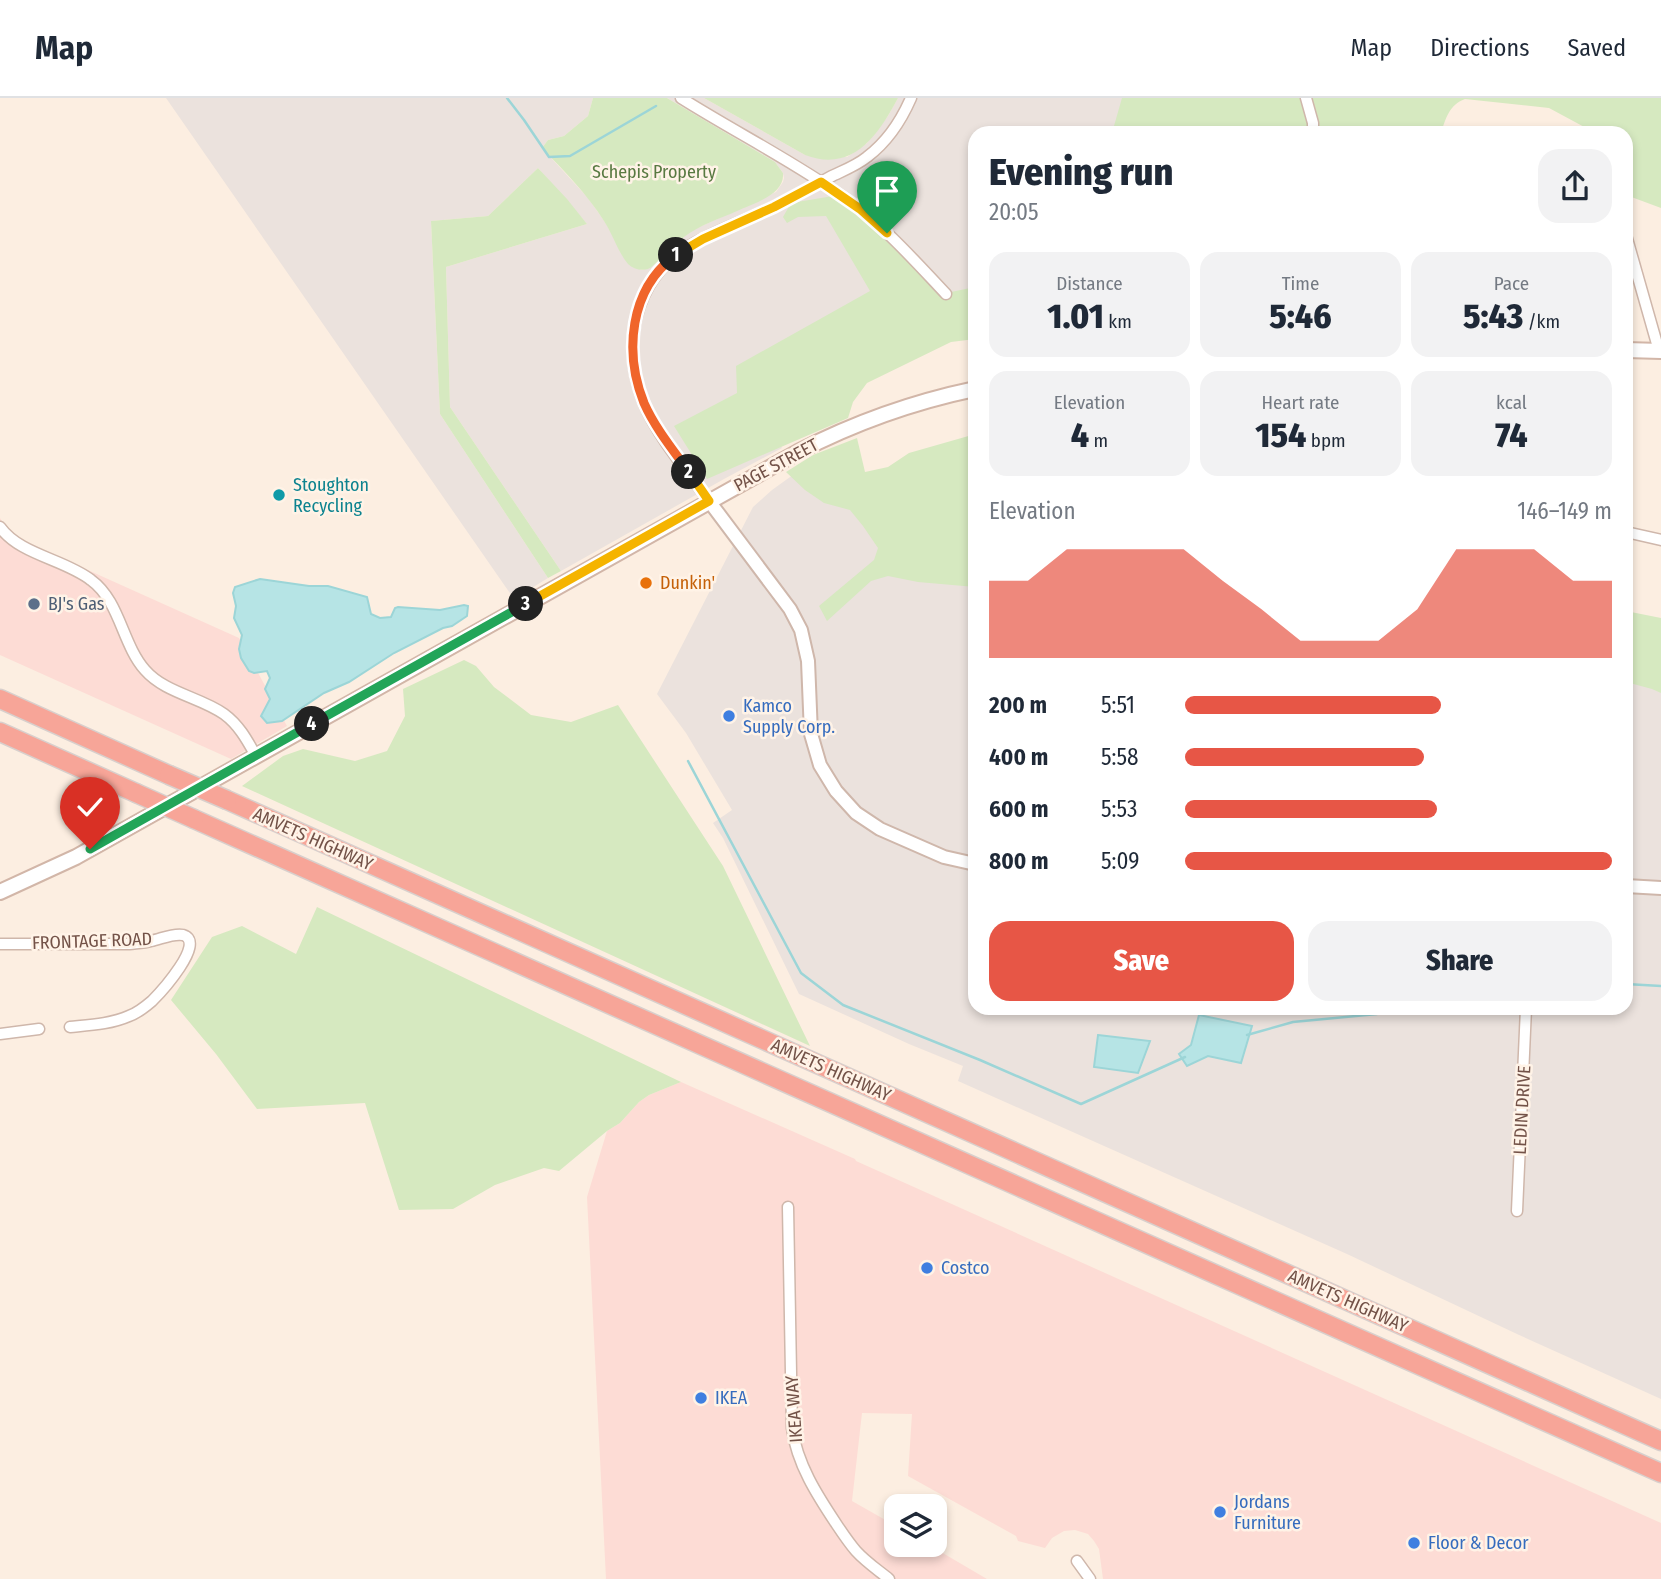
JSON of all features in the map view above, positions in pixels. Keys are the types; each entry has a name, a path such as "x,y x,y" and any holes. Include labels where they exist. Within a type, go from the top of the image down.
{"highway":[{"name":"AMVETS HIGHWAY","path":"0,699 1661,1441"},
{"name":"AMVETS HIGHWAY","path":"0,732 1661,1473"}],"main road":[{"path":"1633,350 1660,351"},
{"name":"PAGE STREET","path":"0,892 76,857 798,452 854,426 929,400 968,391"}],"street":[{"path":"681,98 821,182 852,204 902,247 946,293"},
{"path":"911,98 901,119 875,151 849,168 774,207 703,239 671,259 654,277 642,299 633,335 634,368 640,391 655,424 790,608 801,630 808,661 811,734 820,765 836,791 856,813 880,829 944,857 968,862"},
{"path":"1306,98 1313,126"},
{"path":"1633,259 1660,351"},
{"path":"0,527 14,541 74,569 97,585 109,600 145,670 161,683 226,715 256,756"},
{"path":"1633,534 1661,540"},
{"path":"1633,886 1661,888"},
{"name":"FRONTAGE ROAD","path":"0,944 130,944 176,935 188,938 188,953 176,974 151,1002 128,1017 70,1027"},
{"name":"LEDIN DRIVE","path":"1517,1211 1526,1015"},
{"path":"0,1034 40,1029"},
{"name":"IKEA WAY","path":"788,1207 792,1418 796,1447 814,1488 849,1542 863,1558 889,1579"},
{"path":"1077,1561 1090,1579"}],"shaded area":[{"path":"166,98 593,98 588,116 564,136 548,140 542,148 588,198 629,264 642,270 653,266 672,246 693,230 776,192 784,178 775,162 667,98 704,98 805,155 847,157 867,143 898,98 1143,98 1133,126 968,126 968,296 746,384 782,448 561,571 450,407 446,267 587,224 538,168 488,216 431,221 440,414 548,578 514,599"},
{"path":"804,467 968,535 968,1015 1633,1015 1633,662 1661,668 1661,1399 1347,1254 958,1081 963,1066 799,994 723,838 713,823 732,810 686,733 657,694 753,507"},
{"path":"0,518 10,535 239,638 287,726 231,759 0,655"},
{"path":"681,1082 1661,1523 1661,1579 1103,1579 1099,1549 1088,1534 1075,1530 1064,1531 1052,1538 1045,1548 1018,1541 1016,1536 947,1498 947,1494 940,1494 908,1476 912,1414 862,1413 852,1501 884,1519 884,1557 947,1556 987,1579 606,1579 587,1197 607,1131 620,1123 649,1095"}],"green space":[{"name":"Schepis Property","path":"593,98 667,98 775,162 783,173 782,181 774,193 767,197 690,233 648,269 635,268 624,259 590,201 542,148 548,140 564,136 588,116"},
{"name":"Schepis Property","path":"704,98 898,98 882,125 862,148 837,159 822,159 805,155"},
{"path":"1122,98 1661,98 1661,208 1633,198 1633,126 1582,126 1549,108 1465,99 1452,108 1444,126 1114,126"},
{"name":"Schepis Property","path":"538,168 587,224 446,267 450,407 561,571 548,578 440,414 431,221 488,216"},
{"path":"833,196 951,292 968,288 968,340 951,342 867,383 853,402 848,418 707,479 674,426 737,393 736,366 870,291 826,216 798,217 787,223 783,217 791,203"},
{"path":"968,436 968,586 888,576 871,581 827,621 819,606 874,560 878,548 850,510 824,503 786,472 813,455 857,438 865,472 888,467 909,453"},
{"path":"1633,612 1661,618 1661,693 1633,684"},
{"path":"464,660 476,666 494,687 531,715 571,722 618,705 723,866 810,1046 242,786 283,756 303,749 355,761 387,751 405,716 403,689"},
{"path":"317,907 681,1082 639,1102 620,1123 559,1171 544,1168 495,1185 453,1209 399,1210 365,1103 257,1109 171,1000 212,937 242,926 296,954"}],"water":[{"path":"260,579 328,586 367,597 371,614 380,618 391,617 398,607 440,610 464,605 468,606 467,616 452,626 394,653 349,682 324,693 282,721 267,723 261,716 270,699 265,689 270,678 267,671 249,671 241,658 239,649 242,635 234,618 235,587"},
{"path":"1199,1015 1252,1026 1241,1063 1208,1056 1187,1066 1179,1054 1191,1045"},
{"path":"1098,1035 1150,1041 1138,1073 1094,1067"}],"waterway":[{"path":"507,98 549,157 570,156 656,106"},
{"path":"688,761 801,973 843,1005 1081,1104 1185,1057"},
{"path":"1633,984 1661,986"},
{"path":"1247,1035 1293,1022 1366,1015"}],"place":[{"name":"Stoughton Recycling","path":"279,495"},
{"name":"Dunkin'","path":"646,583"},
{"name":"BJ's Gas","path":"34,604"},
{"name":"Kamco Supply Corp.","path":"729,716"},
{"name":"Costco","path":"927,1268"},
{"name":"IKEA","path":"701,1398"},
{"name":"Jordans Furniture","path":"1220,1512"},
{"name":"Floor & Decor","path":"1414,1543"}],"route":[{"path":"90,849 709,501 649,413 634,368 633,335 638,311 654,277 671,259 703,239 821,182 860,209 887,233"}]}
